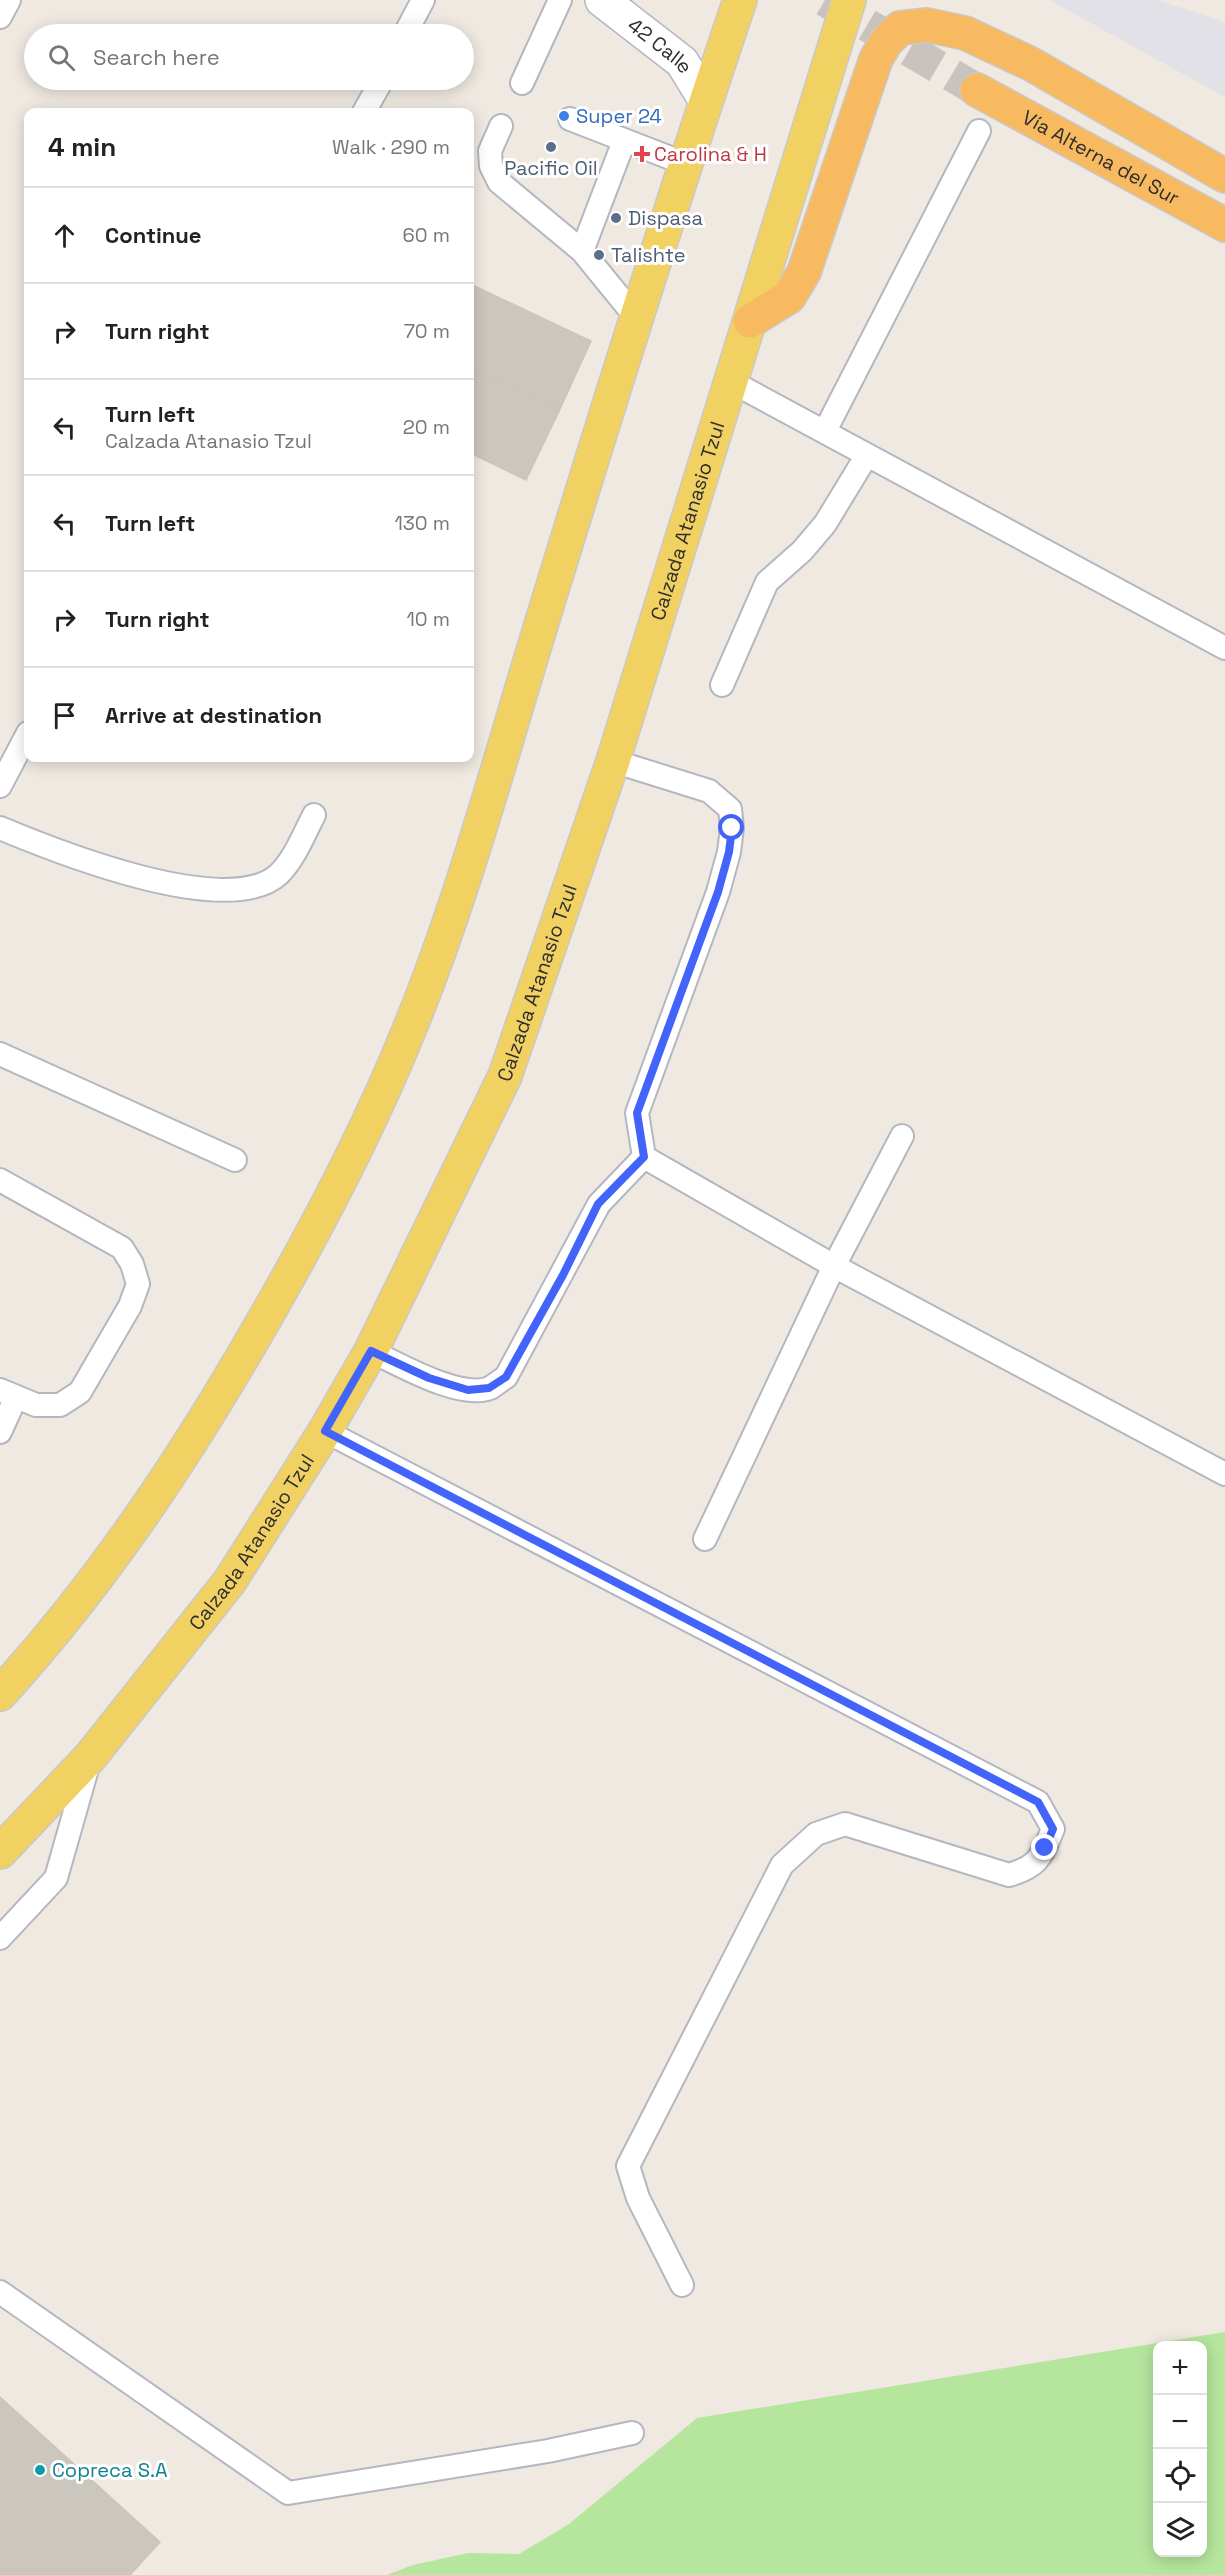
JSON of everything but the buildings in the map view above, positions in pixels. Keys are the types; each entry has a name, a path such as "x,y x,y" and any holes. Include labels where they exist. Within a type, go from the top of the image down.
{"highway":[{"path":"750,321 789,297 804,272 876,59 886,42 900,28 927,26 965,33 1031,64 1225,176"},
{"name":"Vía Alterna del Sur","path":"977,90 1225,225"}],"main road":[{"path":"0,1694 84,1592 157,1497 216,1405 319,1224 402,1047 456,905 635,316 740,0"},
{"name":"Calzada Atanasio Tzul","path":"0,1852 91,1756 230,1581 325,1431 371,1351 505,1076 613,761 849,0"}],"street":[{"name":"42 Calle","path":"602,0 682,62 706,101"}],"lane":[{"path":"0,18 9,0"},
{"path":"410,24 423,0"},
{"path":"522,83 560,0"},
{"path":"366,108 376,90"},
{"path":"570,119 686,164"},
{"path":"501,126 490,151 491,166 499,182 582,251 635,316"},
{"path":"825,431 979,130"},
{"path":"582,251 624,141"},
{"path":"732,382 1225,648"},
{"path":"722,685 767,582 802,551 825,524 867,455"},
{"path":"0,786 24,740"},
{"path":"613,761 709,791 730,810 732,828 729,852 718,892 637,1113 644,1157"},
{"path":"0,828 63,854 153,881 220,891 255,886 278,874 299,845 314,815"},
{"path":"0,1054 235,1160"},
{"path":"705,1539 834,1266 902,1136"},
{"path":"644,1157 834,1266 1225,1474"},
{"path":"371,1351 429,1378 468,1390 489,1388 506,1377 563,1275 598,1204 644,1157"},
{"path":"0,1180 122,1248 132,1264 138,1284 130,1306 80,1392 60,1405 36,1405 8,1394 0,1432"},
{"path":"325,1431 1038,1802 1053,1829 1045,1848 1032,1868 1010,1875 845,1824 816,1834 782,1865 628,2166 638,2198 682,2285"},
{"path":"0,1938 56,1878 91,1756"},
{"path":"0,2292 288,2493 548,2451 632,2433"}],"shaded area":[{"path":"1049,0 1157,0 1225,22 1225,97"}],"green space":[{"path":"1225,2332 1225,2575 387,2575 413,2565 468,2553 519,2554 569,2524 697,2418 1153,2344 1153,2557 1207,2557 1207,2341 1170,2341"}],"tunnel":[{"path":"825,0 977,90"}],"place":[{"name":"Super 24","path":"564,116"},
{"name":"Pacific Oil","path":"551,147"},
{"name":"Carolina & H","path":"642,154"},
{"name":"Dispasa","path":"616,218"},
{"name":"Talishte","path":"599,255"},
{"name":"Copreca S.A","path":"40,2470"}],"route":[{"path":"732,828 729,852 718,892 637,1113 644,1157 598,1204 563,1275 506,1377 489,1388 468,1390 429,1378 371,1351 325,1431 1038,1802 1053,1829 1045,1848"}]}
